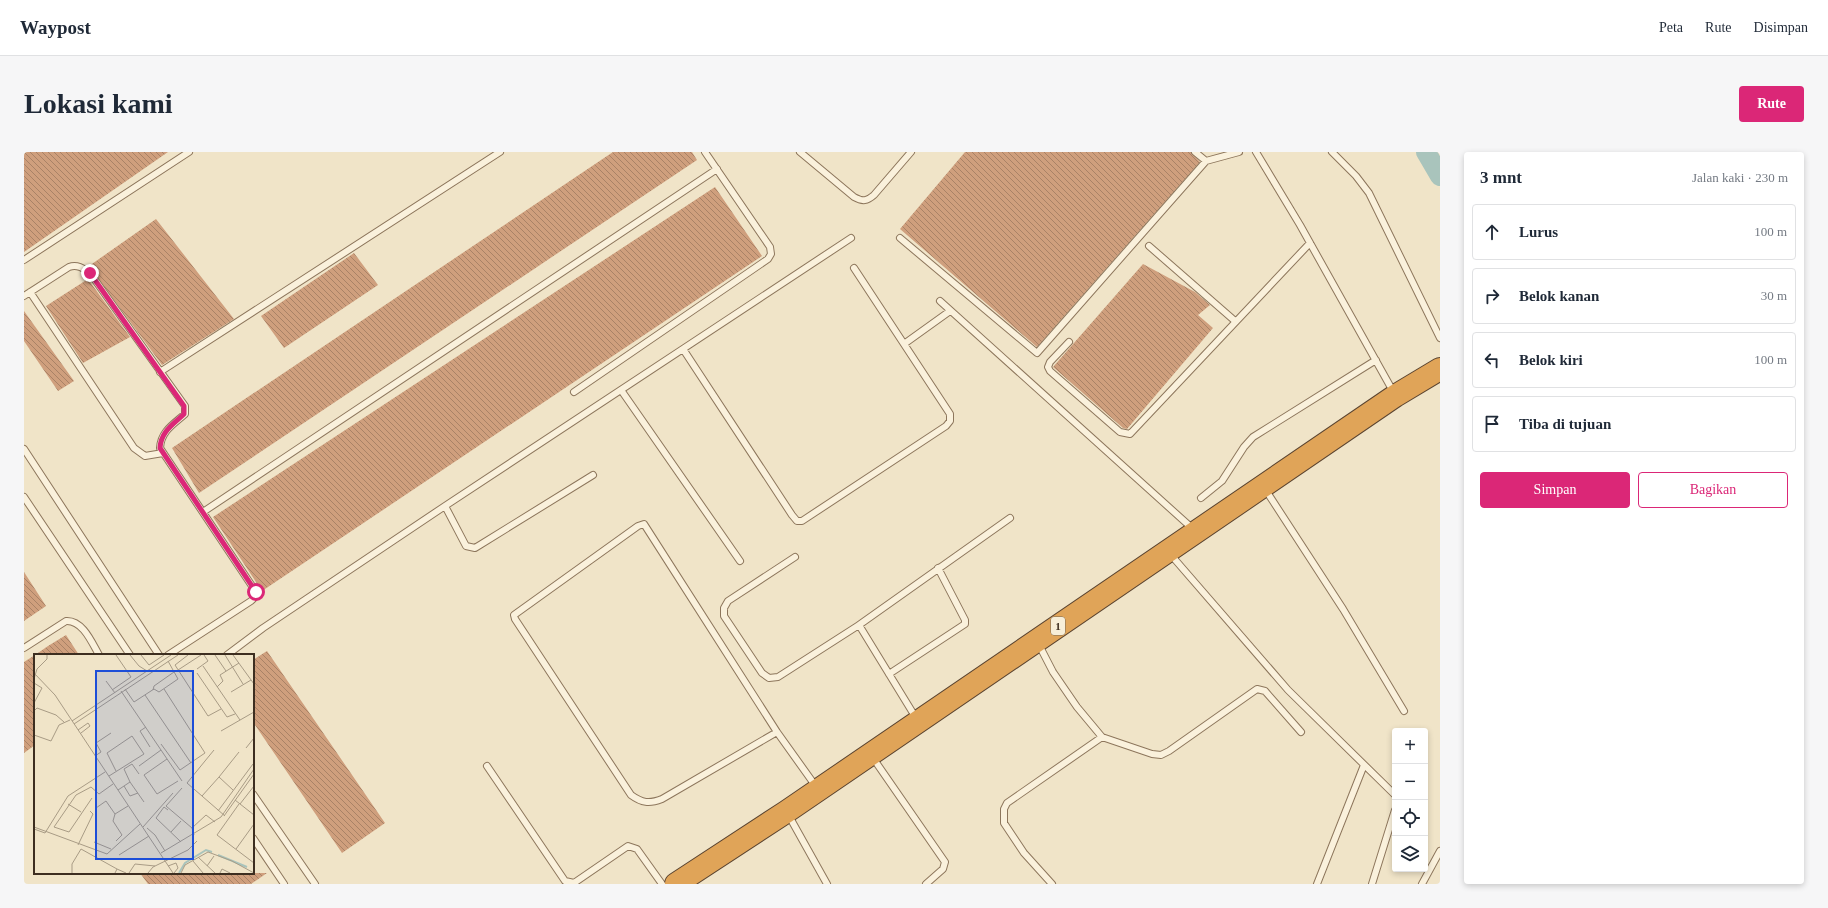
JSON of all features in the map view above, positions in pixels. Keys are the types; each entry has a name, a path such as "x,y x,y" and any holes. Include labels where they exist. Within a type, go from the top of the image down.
{"highway":[{"name":"1","path":"676,884 786,812 918,722 1044,653 1168,552 1395,396 1440,369"}],"lane":[{"path":"24,260 190,152"},
{"path":"160,372 500,152"},
{"path":"574,392 768,259 771,254 770,247 705,152"},
{"path":"800,152 854,198 860,201 867,201 874,196 911,152"},
{"path":"1196,152 1206,161"},
{"path":"900,238 1038,353 1206,161 1239,152"},
{"path":"1256,152 1310,243 1395,396"},
{"path":"1332,152 1356,176 1369,193 1440,338"},
{"path":"203,512 717,169"},
{"path":"228,654 263,628 445,506 851,238"},
{"path":"1069,342 1050,362 1048,367 1050,371 1120,432 1130,434 1310,243"},
{"path":"1149,246 1235,321"},
{"path":"24,296 69,267 82,267 90,273 184,406 184,414 172,424 161,439 160,448 256,592 256,595 251,601 170,654"},
{"path":"683,349 792,515 799,522 811,516 946,426 950,421 950,414 854,268"},
{"path":"30,292 134,448 145,456 163,453"},
{"path":"940,301 1197,532"},
{"path":"904,344 950,310"},
{"path":"1201,498 1222,481 1244,447 1253,437 1376,360"},
{"path":"621,390 740,561"},
{"path":"24,449 158,654"},
{"path":"445,506 466,546 474,548 593,474"},
{"path":"1264,487 1343,609 1404,711"},
{"path":"24,497 129,654"},
{"path":"795,557 728,601 724,608 724,616 762,672 769,678 778,677 859,625 1010,518"},
{"path":"777,732 662,799 653,803 645,803 638,800 631,795 515,619 514,615 638,526 644,524 777,732 818,790"},
{"path":"1168,552 1261,662 1392,792"},
{"path":"889,674 965,624 965,620 938,568"},
{"path":"24,648 66,621 72,620 83,628 98,654"},
{"path":"859,625 918,722"},
{"path":"1044,653 1053,672 1077,707 1102,737 1152,754 1161,755 1257,690 1261,689 1265,691 1301,732"},
{"path":"1052,884 1024,853 1004,823 1004,809 1008,802 1102,737"},
{"path":"871,754 945,862 943,869 926,884"},
{"path":"487,766 565,881 574,883 628,846 632,846 637,849 662,884"},
{"path":"1317,884 1364,766"},
{"path":"254,795 315,884"},
{"path":"786,812 827,884"},
{"path":"1372,884 1392,820"},
{"path":"254,839 284,884"},
{"path":"1422,884 1440,851"}],"building":[{"path":"24,152 168,152 24,252"},
{"path":"613,152 692,152 697,160 199,493 172,448"},
{"path":"965,152 1191,152 1200,162 1037,347 900,229"},
{"path":"715,187 762,256 262,591 213,517"},
{"path":"156,219 234,319 162,365 89,266"},
{"path":"354,253 378,285 284,348 261,316"},
{"path":"1143,264 1195,292 1210,305 1198,315 1213,328 1127,429 1123,428 1053,367"},
{"path":"88,279 130,337 83,363 46,306"},
{"path":"24,311 74,381 58,391 24,341"},
{"path":"24,572 46,606 24,621"},
{"path":"66,635 78,654 36,654"},
{"path":"267,651 385,823 342,853 254,723 254,659"},
{"path":"34,656 34,746 24,753 24,662"},
{"path":"267,873 251,884 148,884 141,874"}],"waterway":[{"path":"1426,152 1440,176"}],"route":[{"path":"90,273 184,406 184,414 172,424 164,434 161,439 160,448 256,592"}]}
